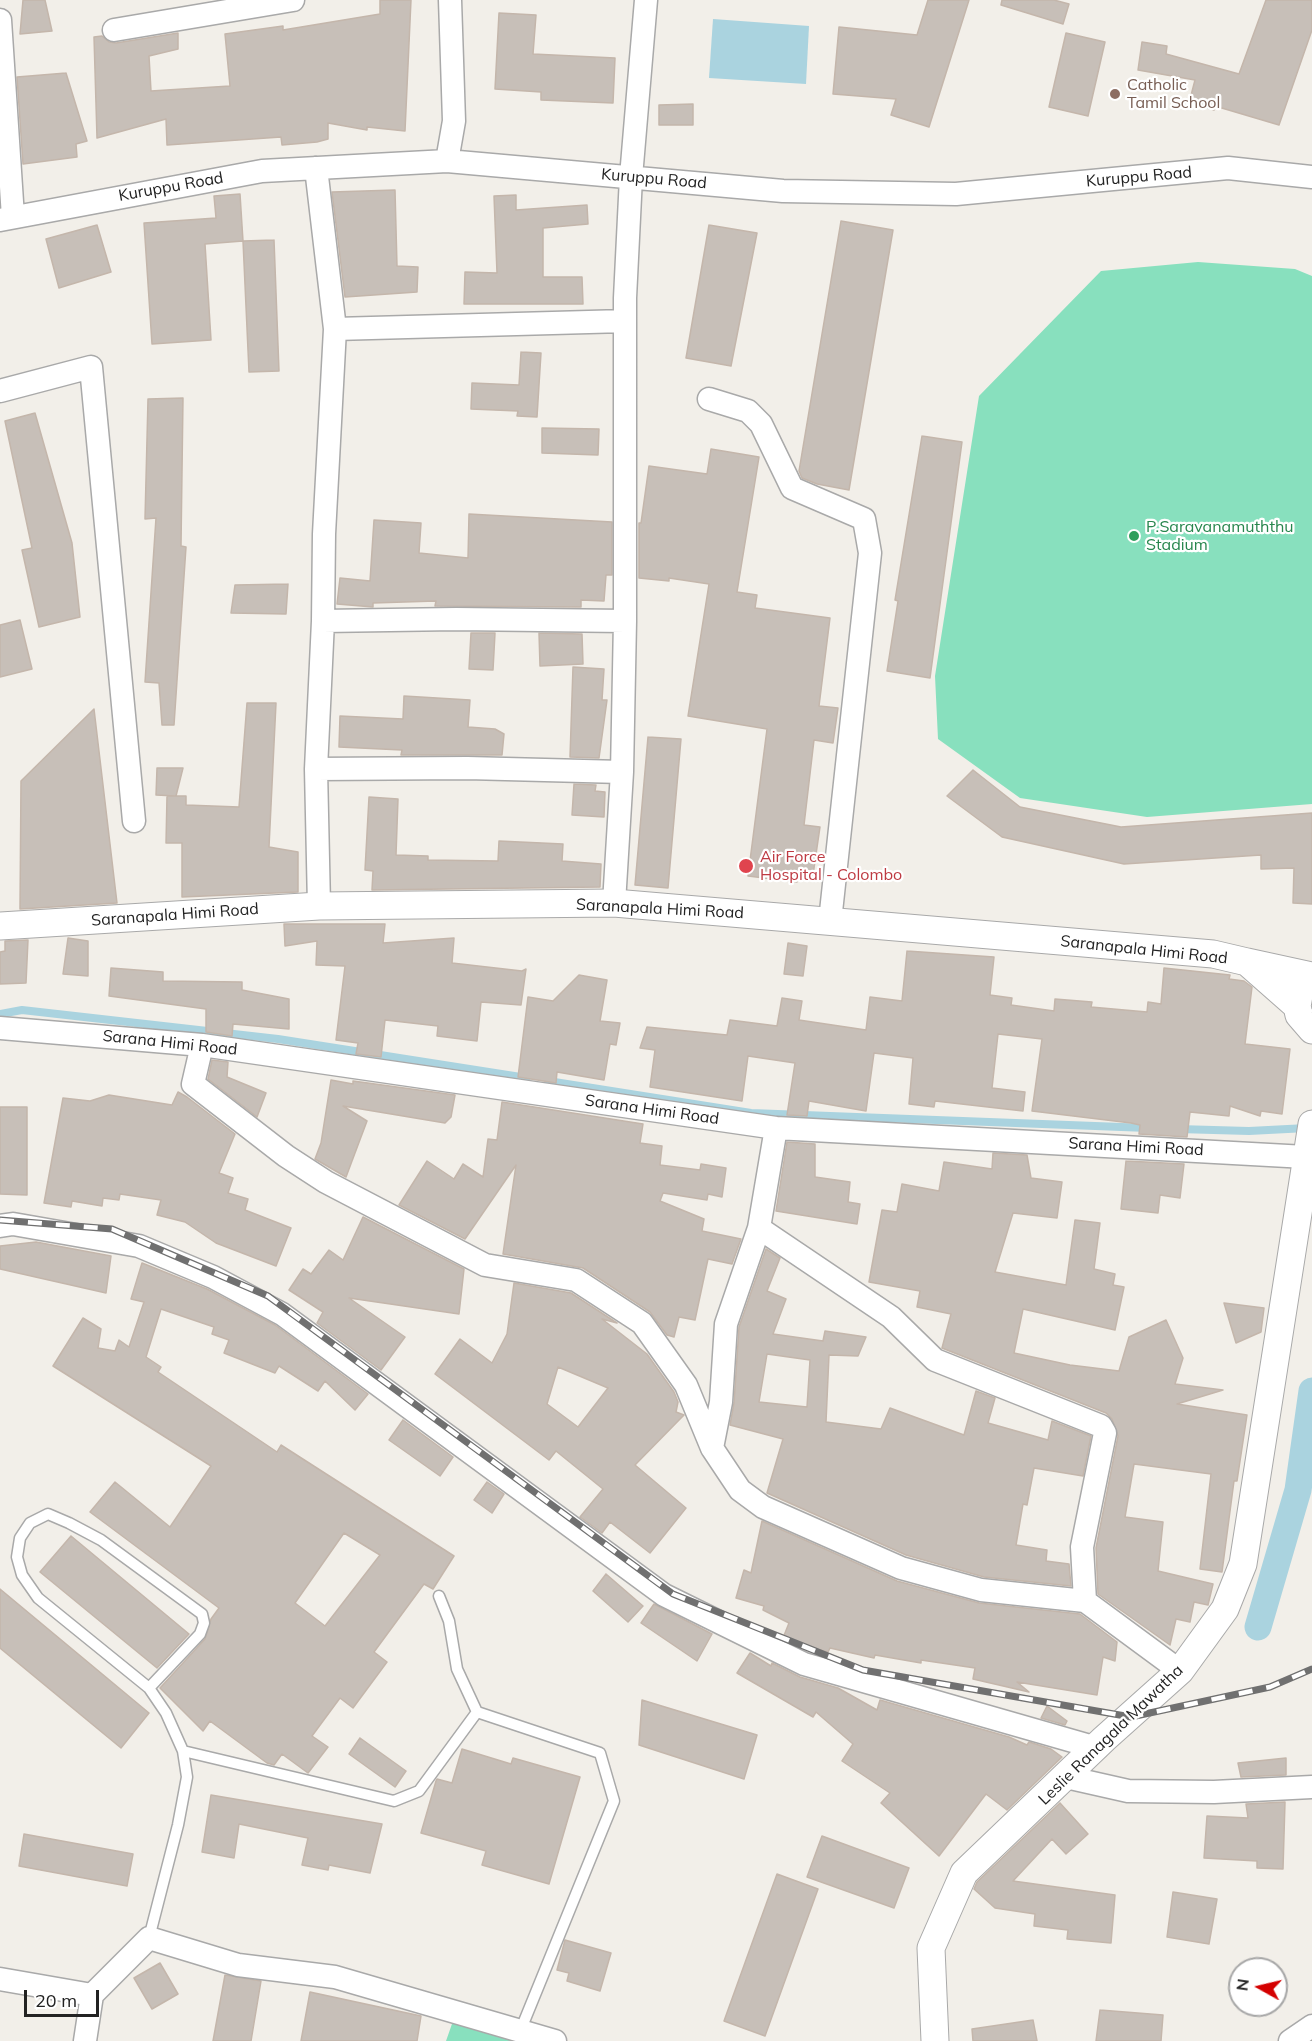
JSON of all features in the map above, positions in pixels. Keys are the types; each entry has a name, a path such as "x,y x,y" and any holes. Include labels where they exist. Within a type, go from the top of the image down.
{"street":[{"path":"114,30 293,0"},
{"path":"447,161 454,122 450,0"},
{"path":"614,903 622,772 625,621 625,321 631,177 646,0"},
{"path":"0,20 7,218"},
{"name":"Kuruppu Road","path":"7,218 262,171 447,161 783,191 956,194 1228,168 1312,177"},
{"path":"316,168 335,328 324,534 323,621 316,769 319,906"},
{"path":"335,328 625,321"},
{"path":"0,391 91,367 134,821"},
{"path":"709,399 748,411 761,424 792,488 864,519 870,553 830,921"},
{"path":"323,621 456,619 625,621"},
{"path":"316,769 467,768 622,772"},
{"name":"Saranapala Himi Road","path":"0,926 319,906 614,903 1213,954 1312,976"},
{"name":"Saranapala Himi Road","path":"1247,962 1308,1029"},
{"path":"1308,1029 1300,989 1312,976"},
{"name":"Sarana Himi Road","path":"0,1028 202,1045 776,1128 1309,1140"},
{"path":"202,1045 194,1084 286,1156 326,1182 485,1265 576,1280 642,1323 686,1384 712,1448 740,1490 763,1507 901,1568 981,1590 1085,1601 1180,1671"},
{"path":"712,1448 721,1402 726,1324 759,1228 776,1128"},
{"name":"Leslie Ranagala Mawatha","path":"935,2041 931,1948 964,1873 1180,1671 1226,1609 1243,1564 1309,1140"},
{"path":"0,1226 13,1224 139,1246 213,1277 282,1314 664,1595 804,1664 1097,1748"},
{"path":"759,1228 891,1317 935,1360 1101,1426 1105,1433 1082,1546 1085,1601"},
{"path":"1066,1777 1128,1791 1214,1792 1312,1786"},
{"path":"86,2041 92,1995 149,1938 238,1965 335,1977 521,2029 555,2041"},
{"path":"0,1979 92,1995"},
{"path":"1290,2041 1312,2026"}],"lane":[{"path":"149,1688 200,1634 204,1623 202,1614 101,1540 69,1522 48,1514 30,1523 20,1538 17,1557 22,1575 39,1598 149,1688 166,1713 183,1751 187,1777 149,1938"},
{"path":"439,1596 449,1621 457,1669 477,1712 600,1753 614,1800 521,2029"},
{"path":"183,1751 394,1801 419,1791 477,1712"}],"green space":[{"name":"P.Saravanamuththu Stadium","path":"1198,262 1295,269 1312,276 1312,804 1147,817 1020,798 938,739 935,676 979,396 1101,271"},
{"path":"453,2021 541,2041 446,2041"}],"water":[{"path":"713,19 809,26 806,84 709,78"}],"building":[{"path":"23,0 45,0 52,31 20,34"},
{"path":"380,0 411,0 405,131 367,127 367,130 328,123 328,139 317,142 282,145 281,137 167,145 166,119 97,138 94,37 102,36 109,42 116,43 178,33 178,49 149,56 151,91 230,86 225,34 283,26 283,30 380,14"},
{"path":"928,0 969,0 929,127 891,115 896,99 833,94 839,27 917,35"},
{"path":"1002,0 1054,0 1069,4 1063,24 1001,5"},
{"path":"1266,0 1312,0 1312,30 1279,125 1215,106 1214,110 1189,103 1195,80 1138,70 1142,42 1167,46 1166,54 1239,74"},
{"path":"499,13 536,15 533,54 615,58 613,103 541,100 541,92 495,89"},
{"path":"1066,33 1105,42 1088,116 1049,107"},
{"path":"66,73 87,141 76,144 77,157 23,164 17,77"},
{"path":"693,104 693,125 659,125 659,105"},
{"path":"395,190 397,266 418,267 417,292 345,297 332,192"},
{"path":"240,194 243,241 205,244 211,340 152,344 144,223 216,218 214,196"},
{"path":"516,195 516,210 587,205 588,224 543,228 543,277 582,277 583,304 464,304 465,272 497,273 494,196"},
{"path":"841,221 893,230 849,490 817,484 802,478 799,471"},
{"path":"97,225 111,272 59,288 46,239"},
{"path":"709,225 757,233 731,366 686,358"},
{"path":"274,240 279,371 249,372 243,241"},
{"path":"521,352 541,353 537,417 517,416 518,411 471,409 472,383 519,385"},
{"path":"183,398 181,546 186,547 174,725 162,725 159,683 145,682 156,518 145,519 148,399"},
{"path":"35,413 72,543 80,617 39,627 22,550 32,548 5,421"},
{"path":"542,428 599,429 598,455 542,453"},
{"path":"922,436 962,442 930,678 887,671 898,601 895,600"},
{"path":"711,449 759,457 737,592 757,595 755,608 830,618 819,706 838,708 833,743 814,740 804,825 820,827 813,875 798,873 797,882 748,876 767,729 688,716 709,584 669,578 669,581 639,578 639,523 641,523 649,466 707,474"},
{"path":"469,514 612,522 612,575 606,575 604,601 581,600 581,607 435,606 436,601 373,603 373,607 337,604 340,578 370,581 374,520 421,523 419,553 468,558"},
{"path":"288,584 286,614 231,613 235,585"},
{"path":"20,620 32,669 0,677 0,625"},
{"path":"471,633 495,633 493,670 469,669"},
{"path":"539,633 582,634 583,664 540,666"},
{"path":"573,667 604,669 602,700 607,700 599,758 570,757"},
{"path":"404,696 470,700 468,727 495,729 504,734 502,755 401,755 402,750 339,747 340,716 403,719"},
{"path":"247,703 276,703 269,847 298,852 298,892 182,897 182,843 166,843 167,796 186,796 186,805 239,807"},
{"path":"94,709 117,903 20,909 21,781"},
{"path":"648,737 681,739 668,888 635,885"},
{"path":"157,768 183,768 176,796 156,795"},
{"path":"973,770 1020,807 1121,827 1312,813 1312,904 1293,903 1294,868 1261,869 1261,855 1124,864 1002,837 947,796"},
{"path":"574,784 596,785 595,791 605,792 604,817 572,815"},
{"path":"369,797 398,799 396,855 428,856 428,860 498,861 499,841 563,844 562,861 601,864 600,887 372,890 373,871 365,870"},
{"path":"284,924 385,924 383,943 454,938 452,963 522,971 526,969 521,1005 481,1002 477,1041 437,1036 438,1026 385,1020 381,1057 356,1054 358,1043 336,1040 345,966 316,965 317,941 285,946"},
{"path":"68,938 88,941 88,976 63,974"},
{"path":"28,940 26,983 0,984 0,952 5,951 5,941"},
{"path":"788,943 807,946 803,976 784,974"},
{"path":"907,951 994,957 990,995 1012,998 1011,1005 1054,1011 1055,999 1092,1002 1091,1007 1147,1012 1148,1002 1161,1004 1164,968 1230,975 1229,979 1244,981 1252,987 1245,1044 1290,1049 1282,1114 1261,1111 1260,1116 1230,1106 1229,1116 1190,1112 1187,1137 1139,1134 1140,1125 1131,1123 1032,1111 1042,1039 998,1034 992,1088 1025,1092 1023,1111 935,1101 934,1107 909,1104 913,1058 874,1053 866,1111 809,1101 807,1116 787,1115 795,1063 748,1056 742,1101 650,1087 655,1050 640,1048 647,1027 727,1035 730,1020 777,1026 782,998 802,1001 799,1020 866,1030 870,997 902,1001"},
{"path":"111,968 163,972 163,981 242,982 242,990 289,999 289,1029 233,1024 232,1036 206,1032 206,1009 109,996"},
{"path":"579,975 607,980 600,1021 620,1023 616,1045 610,1044 604,1080 557,1072 556,1083 518,1077 528,997 553,1001"},
{"path":"212,1060 228,1062 227,1077 266,1093 257,1117 208,1079"},
{"path":"331,1080 455,1095 451,1117 445,1123 343,1106 367,1121 346,1177 315,1159 321,1143"},
{"path":"178,1092 235,1134 219,1173 233,1178 228,1193 248,1199 245,1210 291,1228 276,1266 216,1243 185,1222 157,1215 161,1200 120,1194 119,1200 103,1198 102,1206 72,1201 71,1207 44,1203 63,1098 90,1101 109,1095 172,1105"},
{"path":"502,1102 643,1124 640,1143 662,1146 660,1165 700,1170 701,1164 726,1168 722,1197 708,1194 707,1200 663,1193 660,1201 704,1219 702,1231 741,1239 732,1264 708,1259 695,1320 679,1317 674,1337 667,1335 650,1312 583,1268 503,1254 516,1165 465,1239 399,1205 427,1161 454,1179 463,1164 483,1177 488,1139 497,1140"},
{"path":"0,1107 27,1107 27,1195 0,1194"},
{"path":"787,1142 815,1144 815,1177 850,1182 848,1202 860,1204 857,1224 776,1211"},
{"path":"993,1153 1027,1155 1031,1178 1062,1182 1057,1218 1013,1213 995,1272 1066,1285 1075,1220 1100,1223 1094,1269 1115,1274 1113,1285 1124,1287 1115,1330 1023,1309 1014,1353 1070,1365 1119,1371 1129,1337 1166,1320 1183,1358 1175,1384 1223,1390 1177,1404 1247,1415 1237,1481 1234,1481 1222,1572 1200,1569 1211,1474 1134,1464 1125,1517 1163,1522 1158,1571 1213,1584 1208,1605 1194,1602 1190,1622 1176,1619 1170,1645 1098,1594 1096,1548 1118,1436 1112,1419 1106,1413 942,1348 951,1314 917,1307 920,1291 869,1282 882,1210 897,1212 902,1184 939,1191 944,1162 992,1169"},
{"path":"1126,1161 1184,1164 1180,1198 1160,1195 1158,1213 1121,1209"},
{"path":"363,1217 464,1269 459,1314 349,1298 405,1337 381,1370 317,1323 323,1312 289,1290 303,1269 311,1274 329,1250 343,1260"},
{"path":"36,1242 111,1256 106,1293 0,1269 0,1246"},
{"path":"766,1249 780,1258 767,1291 786,1299 773,1334 823,1341 825,1331 866,1337 858,1356 829,1355 826,1422 881,1429 890,1408 964,1435 976,1391 995,1398 988,1423 1048,1440 1052,1421 1091,1436 1083,1476 1034,1468 1027,1505 1023,1504 1016,1545 1047,1550 1046,1561 1069,1564 1071,1586 984,1577 906,1555 767,1493 783,1439 730,1425 734,1403 739,1327","holes":["767,1354 810,1360 807,1407 759,1402"]},
{"path":"142,1263 207,1289 275,1325 368,1394 355,1410 325,1381 318,1391 279,1366 275,1373 224,1353 229,1340 212,1334 214,1327 161,1309 146,1357 161,1367 158,1372 277,1452 281,1445 454,1556 433,1589 424,1584 374,1652 387,1662 353,1708 340,1698 312,1736 328,1747 308,1773 282,1754 274,1765 267,1763 210,1721 203,1731 160,1688 205,1639 211,1619 219,1608 90,1512 115,1482 170,1527 211,1466 53,1366 83,1318 101,1329 98,1348 115,1351 119,1340 129,1347 144,1302 131,1299","holes":["344,1533 380,1555 325,1626 295,1603"]},
{"path":"514,1283 571,1293 617,1323 602,1319 647,1354 674,1392 678,1402 676,1412 684,1415 635,1465 686,1508 650,1553 610,1522 602,1533 580,1517 603,1489 556,1451 549,1460 435,1374 460,1339 492,1363 507,1334","holes":["558,1367 608,1388 578,1427 547,1404"]},
{"path":"1224,1303 1264,1308 1261,1332 1236,1343"},
{"path":"403,1420 453,1457 440,1476 389,1440"},
{"path":"487,1482 504,1494 492,1513 474,1500"},
{"path":"762,1521 897,1581 979,1603 1080,1614 1117,1642 1115,1661 1103,1657 1097,1695 1017,1682 1029,1692 973,1679 975,1668 921,1660 921,1663 875,1655 874,1658 830,1648 828,1652 793,1644 783,1638 789,1623 763,1610 764,1606 736,1598 744,1570 751,1573"},
{"path":"71,1536 189,1634 157,1668 40,1572"},
{"path":"606,1574 643,1606 628,1622 593,1591"},
{"path":"0,1589 149,1713 121,1748 0,1648"},
{"path":"654,1604 712,1634 697,1661 641,1623"},
{"path":"750,1653 771,1666 772,1663 800,1677 838,1688 877,1710 880,1700 1009,1737 1027,1745 1029,1742 1051,1749 1062,1757 1007,1810 986,1794 939,1856 881,1803 890,1793 842,1761 853,1744 816,1712 813,1717 737,1673"},
{"path":"642,1700 757,1735 744,1779 639,1745"},
{"path":"1047,1706 1067,1721 1065,1725 1041,1718"},
{"path":"360,1738 406,1771 395,1787 349,1754"},
{"path":"462,1749 511,1764 513,1758 580,1777 549,1884 482,1865 486,1851 421,1833 436,1781 437,1779 452,1783"},
{"path":"1286,1758 1286,1775 1241,1777 1238,1763"},
{"path":"211,1795 382,1824 370,1873 329,1865 328,1870 302,1865 308,1838 239,1824 234,1858 202,1852"},
{"path":"1285,1802 1283,1869 1257,1868 1257,1861 1204,1858 1207,1816 1248,1818 1246,1804"},
{"path":"1060,1803 1088,1834 1066,1854 1052,1839 1013,1881 1115,1895 1111,1943 1067,1939 1068,1930 1034,1926 1035,1914 995,1908 974,1889 977,1882"},
{"path":"24,1834 133,1854 127,1886 19,1866"},
{"path":"822,1836 909,1868 894,1908 807,1877"},
{"path":"777,1874 818,1889 765,2036 724,2021"},
{"path":"1173,1892 1217,1899 1209,1944 1167,1937"},
{"path":"565,1940 611,1953 600,1991 567,1981 569,1973 557,1970"},
{"path":"160,1963 178,1994 152,2009 134,1978"},
{"path":"225,1975 261,1981 251,2041 213,2041"},
{"path":"310,1992 421,2016 417,2041 301,2041"},
{"path":"1100,2010 1163,2015 1161,2041 1096,2041"},
{"path":"1033,2020 1037,2041 973,2041 972,2029"}],"waterway":[{"path":"0,1014 22,1010 278,1039 527,1078"},
{"path":"548,1081 751,1113 1148,1128"},
{"path":"1178,1129 1249,1131 1307,1128"},
{"path":"1258,1627 1298,1490 1312,1391"}],"railway":[{"path":"0,1220 112,1229 268,1296 673,1594 863,1670 1131,1717 1270,1687 1312,1669"}],"place":[{"name":"Catholic Tamil School","path":"1115,94"},
{"name":"P.Saravanamuththu Stadium","path":"1134,536"},
{"name":"Air Force Hospital - Colombo","path":"746,866"}]}
